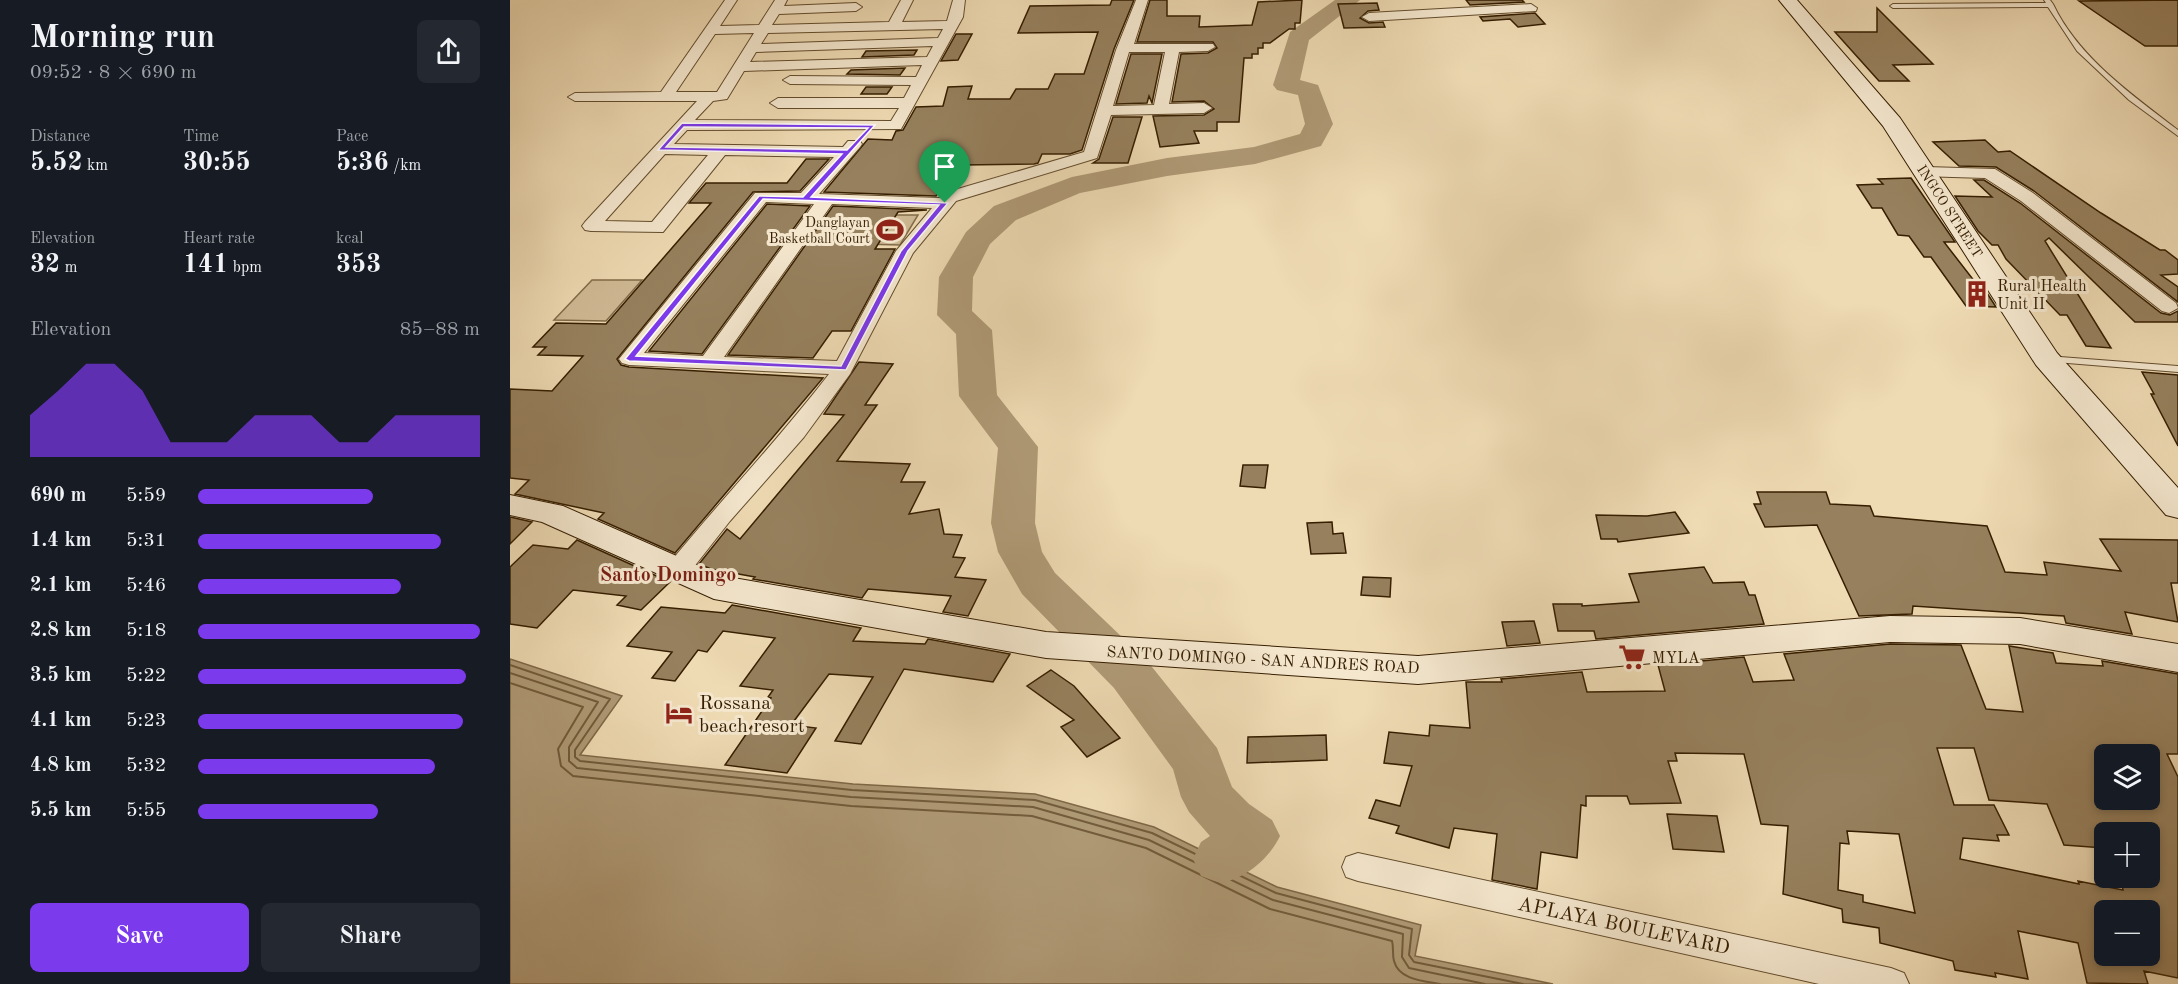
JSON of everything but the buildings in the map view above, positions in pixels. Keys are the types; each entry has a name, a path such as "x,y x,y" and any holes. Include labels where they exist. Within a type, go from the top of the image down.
{"street":[{"path":"666,95 731,0"},
{"path":"894,25 907,0"},
{"path":"682,125 896,126 949,25 956,17 959,0"},
{"path":"676,571 721,516 796,432 843,368 905,251 945,203 951,197 1091,154 1123,50 1142,0"},
{"path":"1424,0 1447,19"},
{"name":"INGCO STREET","path":"1788,0 1892,123 2046,359 2178,508"},
{"path":"844,26 857,4"},
{"path":"575,97 722,96 778,5 857,4"},
{"path":"1369,18 1447,19 1531,8"},
{"path":"710,30 949,25"},
{"path":"752,48 942,42"},
{"path":"1125,48 1208,47"},
{"path":"1161,109 1173,48"},
{"path":"739,67 931,61"},
{"path":"767,126 796,64"},
{"path":"790,80 921,81"},
{"path":"709,96 591,226 657,228 721,149"},
{"path":"778,103 909,103"},
{"path":"1104,111 1204,108"},
{"path":"805,199 873,126"},
{"path":"661,149 847,152"},
{"path":"1926,172 1989,172 2027,197 2169,307"},
{"path":"843,368 629,359 761,197 945,203"},
{"path":"708,363 739,324 826,200"},
{"name":"SANTO DOMINGO - SAN ANDRES ROAD","path":"510,505 551,513 714,587 1046,645 1418,670 1890,629 1956,628 2031,632 2178,658"},
{"name":"APLAYA BOULEVARD","path":"1358,867 1891,984"}],"lane":[{"path":"1893,6 2049,3 2079,50 2132,98 2178,134"},
{"path":"2046,359 2178,369"}],"shaded area":[{"name":"Danglayan Basketball Court","path":"881,215 918,215 900,245 862,244"},
{"path":"592,280 642,280 606,321 554,320"}],"water":[{"path":"510,659 622,696 580,755 853,784 1035,794 1154,827 1277,887 1421,925 1415,956 1553,984 510,984"}],"waterway":[{"path":"1221,859 1252,836 1229,820 1208,797 1198,763 1131,675 1038,583 1020,552 1013,523 1018,447 978,396 974,330 954,315 956,277 977,239 1005,213 1072,186 1167,167 1255,155 1311,140 1319,124 1309,90 1286,85 1295,58 1298,37 1349,0"}],"place":[{"name":"Danglayan Basketball Court","path":"890,230"},
{"name":"Rural Health Unit II","path":"1977,294"},
{"name":"MYLA","path":"1632,657"},
{"name":"Rossana beach resort","path":"679,713"}],"district":[{"name":"Santo Domingo","path":"668,574"}],"route":[{"path":"945,203 805,199 847,152 661,149 682,125 873,126 805,199 761,197 629,359 843,368 905,251 945,203"}]}
